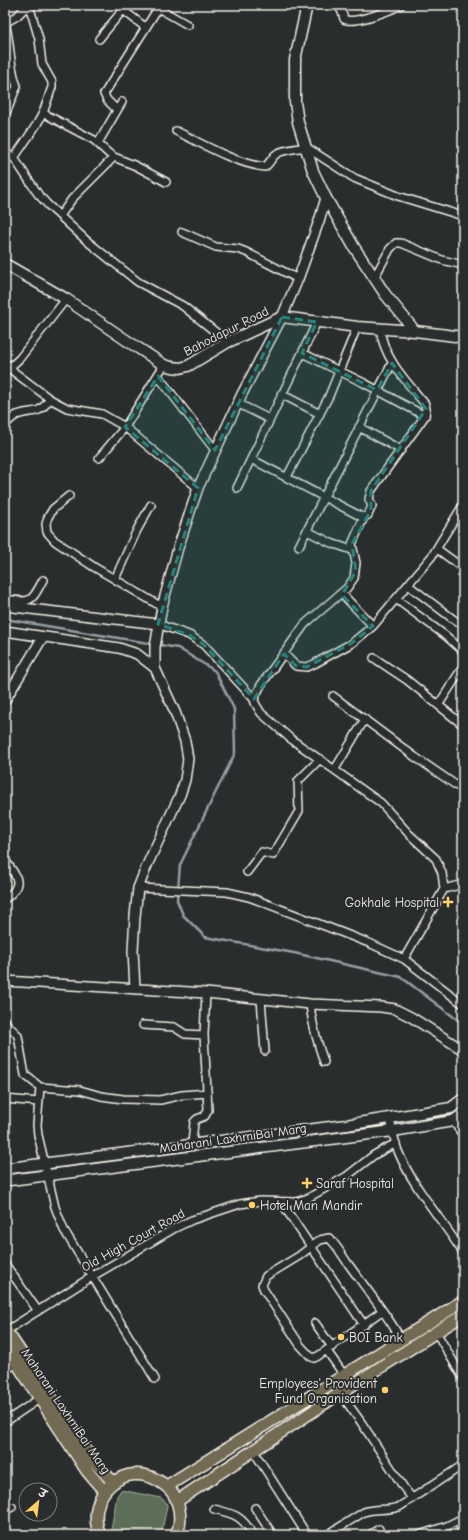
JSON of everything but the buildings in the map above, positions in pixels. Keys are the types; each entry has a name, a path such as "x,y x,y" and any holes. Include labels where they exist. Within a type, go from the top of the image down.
{"main road":[{"path":"306,5 295,60 295,102 298,122 313,171 326,198 354,247 384,294 415,331"},
{"name":"Bahodapur Road","path":"5,264 66,299 164,365 180,368 188,366 228,342 282,317 357,327 460,336"},
{"path":"5,1174 10,1168 44,1163 346,1125 390,1118 451,1108 463,1100"},
{"name":"Maharani LaxhmiBai Marg","path":"5,1179 10,1180 46,1176 393,1131 452,1120 463,1114"},
{"path":"167,1486 463,1301"},
{"path":"177,1501 340,1393 463,1315"},
{"path":"6,1330 94,1462 113,1482"},
{"name":"Maharani LaxhmiBai Marg","path":"5,1345 87,1471 104,1491"},
{"path":"100,1535 96,1528 95,1515 98,1502 104,1491 113,1482 123,1477 135,1475 147,1476 158,1480 167,1486 173,1493 181,1515 179,1530 176,1535"}],"street":[{"path":"5,116 17,86 12,73 8,33 5,23 16,16 28,5 39,38 42,64 52,82 52,87 43,113 14,158"},
{"path":"338,5 344,19 349,21 362,19 401,5"},
{"path":"117,110 107,100 104,94 159,6 188,25"},
{"path":"99,39 125,8 145,27"},
{"path":"98,143 122,102"},
{"path":"43,113 98,143 114,157 136,166 166,182"},
{"path":"176,131 232,158 260,167 264,167 269,164 279,152 306,147 354,178 398,196 463,216"},
{"path":"5,152 14,158 38,194 87,241 138,282 183,306 228,342"},
{"path":"60,216 72,199 114,157"},
{"path":"135,989 132,951 138,888 180,795 185,780 188,759 185,741 175,712 155,668 158,628 162,607 180,541 198,488 237,404 282,317 320,221 326,198"},
{"path":"182,232 216,247 238,249 246,252 298,279"},
{"path":"374,278 390,249 396,243 401,243 442,260 463,265"},
{"path":"66,299 36,339 7,367 50,399 66,408 102,414 125,427 198,488"},
{"path":"237,488 317,322"},
{"path":"287,477 320,414 340,371 357,327"},
{"path":"254,699 261,685 305,624 341,593 354,578 356,563 352,550 353,539 364,517 371,510 372,506 370,499 372,490 425,416 425,404 392,363 382,339 380,328"},
{"path":"302,353 378,390 425,416"},
{"path":"299,546 392,363"},
{"path":"99,458 125,427 164,365"},
{"path":"158,376 215,450"},
{"path":"281,394 320,414"},
{"path":"5,425 16,415 37,412 43,408 50,399"},
{"path":"237,404 269,419"},
{"path":"359,427 401,450"},
{"path":"251,459 364,517"},
{"path":"69,496 53,509 48,517 46,524 47,532 55,541 80,558 162,607"},
{"path":"284,654 296,666 307,667 352,643 373,626 437,549 463,505"},
{"path":"115,579 137,530 151,506"},
{"path":"307,531 331,543 352,550"},
{"path":"437,549 463,568"},
{"path":"5,599 25,602 30,600 43,580"},
{"path":"408,585 457,622"},
{"path":"341,593 373,626"},
{"path":"396,599 446,636 463,651"},
{"path":"5,606 158,628 189,635 204,645 254,699 261,713 291,739 381,803 436,859 442,873 444,889 404,959"},
{"path":"5,631 124,649 137,654 155,668"},
{"path":"5,700 43,637"},
{"path":"374,658 439,704 463,725"},
{"path":"439,704 463,667"},
{"path":"333,696 415,757 463,790"},
{"path":"335,769 365,719"},
{"path":"247,872 262,852 273,855 299,811 298,781 320,759"},
{"path":"5,860 17,877 18,885 15,890 5,899"},
{"path":"444,889 463,884"},
{"path":"138,888 227,892 249,897 369,943 404,959 463,1004"},
{"path":"5,981 206,993 310,1004 382,1007 395,1010 411,1017 463,1050"},
{"path":"192,1144 194,1122 207,1114 204,1035 206,993"},
{"path":"261,999 265,1051"},
{"path":"310,1004 312,1026 324,1062"},
{"path":"5,1023 16,1032 18,1036 25,1075 40,1087 80,1090 101,1096 123,1099 160,1100 182,1095 207,1093"},
{"path":"143,1025 174,1027 185,1034 204,1035"},
{"path":"40,1087 37,1125 46,1176 54,1207 64,1230 155,1379"},
{"path":"5,1099 39,1102"},
{"path":"390,1118 396,1143 406,1166 463,1253"},
{"path":"452,1120 463,1135"},
{"name":"Old High Court Road","path":"6,1330 93,1276 192,1220 240,1204 260,1201 296,1202 313,1195 347,1176 374,1155 396,1143"},
{"path":"281,1202 364,1325"},
{"path":"382,1311 364,1325 314,1358 310,1356 300,1344 262,1285 266,1276 325,1238 332,1241 382,1311 401,1339"},
{"path":"6,1266 38,1311"},
{"path":"315,1323 344,1374"},
{"path":"436,1332 463,1378"},
{"path":"5,1370 16,1363"},
{"path":"340,1393 362,1422 412,1498"},
{"path":"5,1422 39,1399"},
{"path":"253,1450 307,1535"},
{"path":"326,1535 369,1510 391,1510 399,1507 463,1465"},
{"path":"5,1512 12,1507"},
{"path":"255,1508 273,1535"},
{"path":"214,1509 238,1516 248,1525 253,1535"},
{"path":"419,1535 432,1532 461,1519 463,1533"},
{"path":"369,1535 379,1529"}],"highlighted area":[{"path":"282,317 317,322 302,353 377,390 392,363 426,409 371,491 371,510 352,544 356,571 342,595 373,626 352,643 307,667 296,666 284,654 254,699 204,645 189,635 158,624 198,488 125,427 158,376 215,450"}],"green space":[{"path":"121,1490 161,1498 166,1502 167,1506 161,1535 113,1535 111,1530 117,1496"}],"waterway":[{"path":"5,619 178,648 215,671 234,709 235,753 180,865 177,900 183,915 205,937 294,953 401,977 463,1024"}],"place":[{"name":"Gokhale Hospital","path":"448,902"},
{"name":"Saraf Hospital","path":"307,1183"},
{"name":"Hotel Man Mandir","path":"252,1205"},
{"name":"BOI Bank","path":"341,1337"},
{"name":"Employees' Provident Fund Organisation","path":"385,1390"}]}
